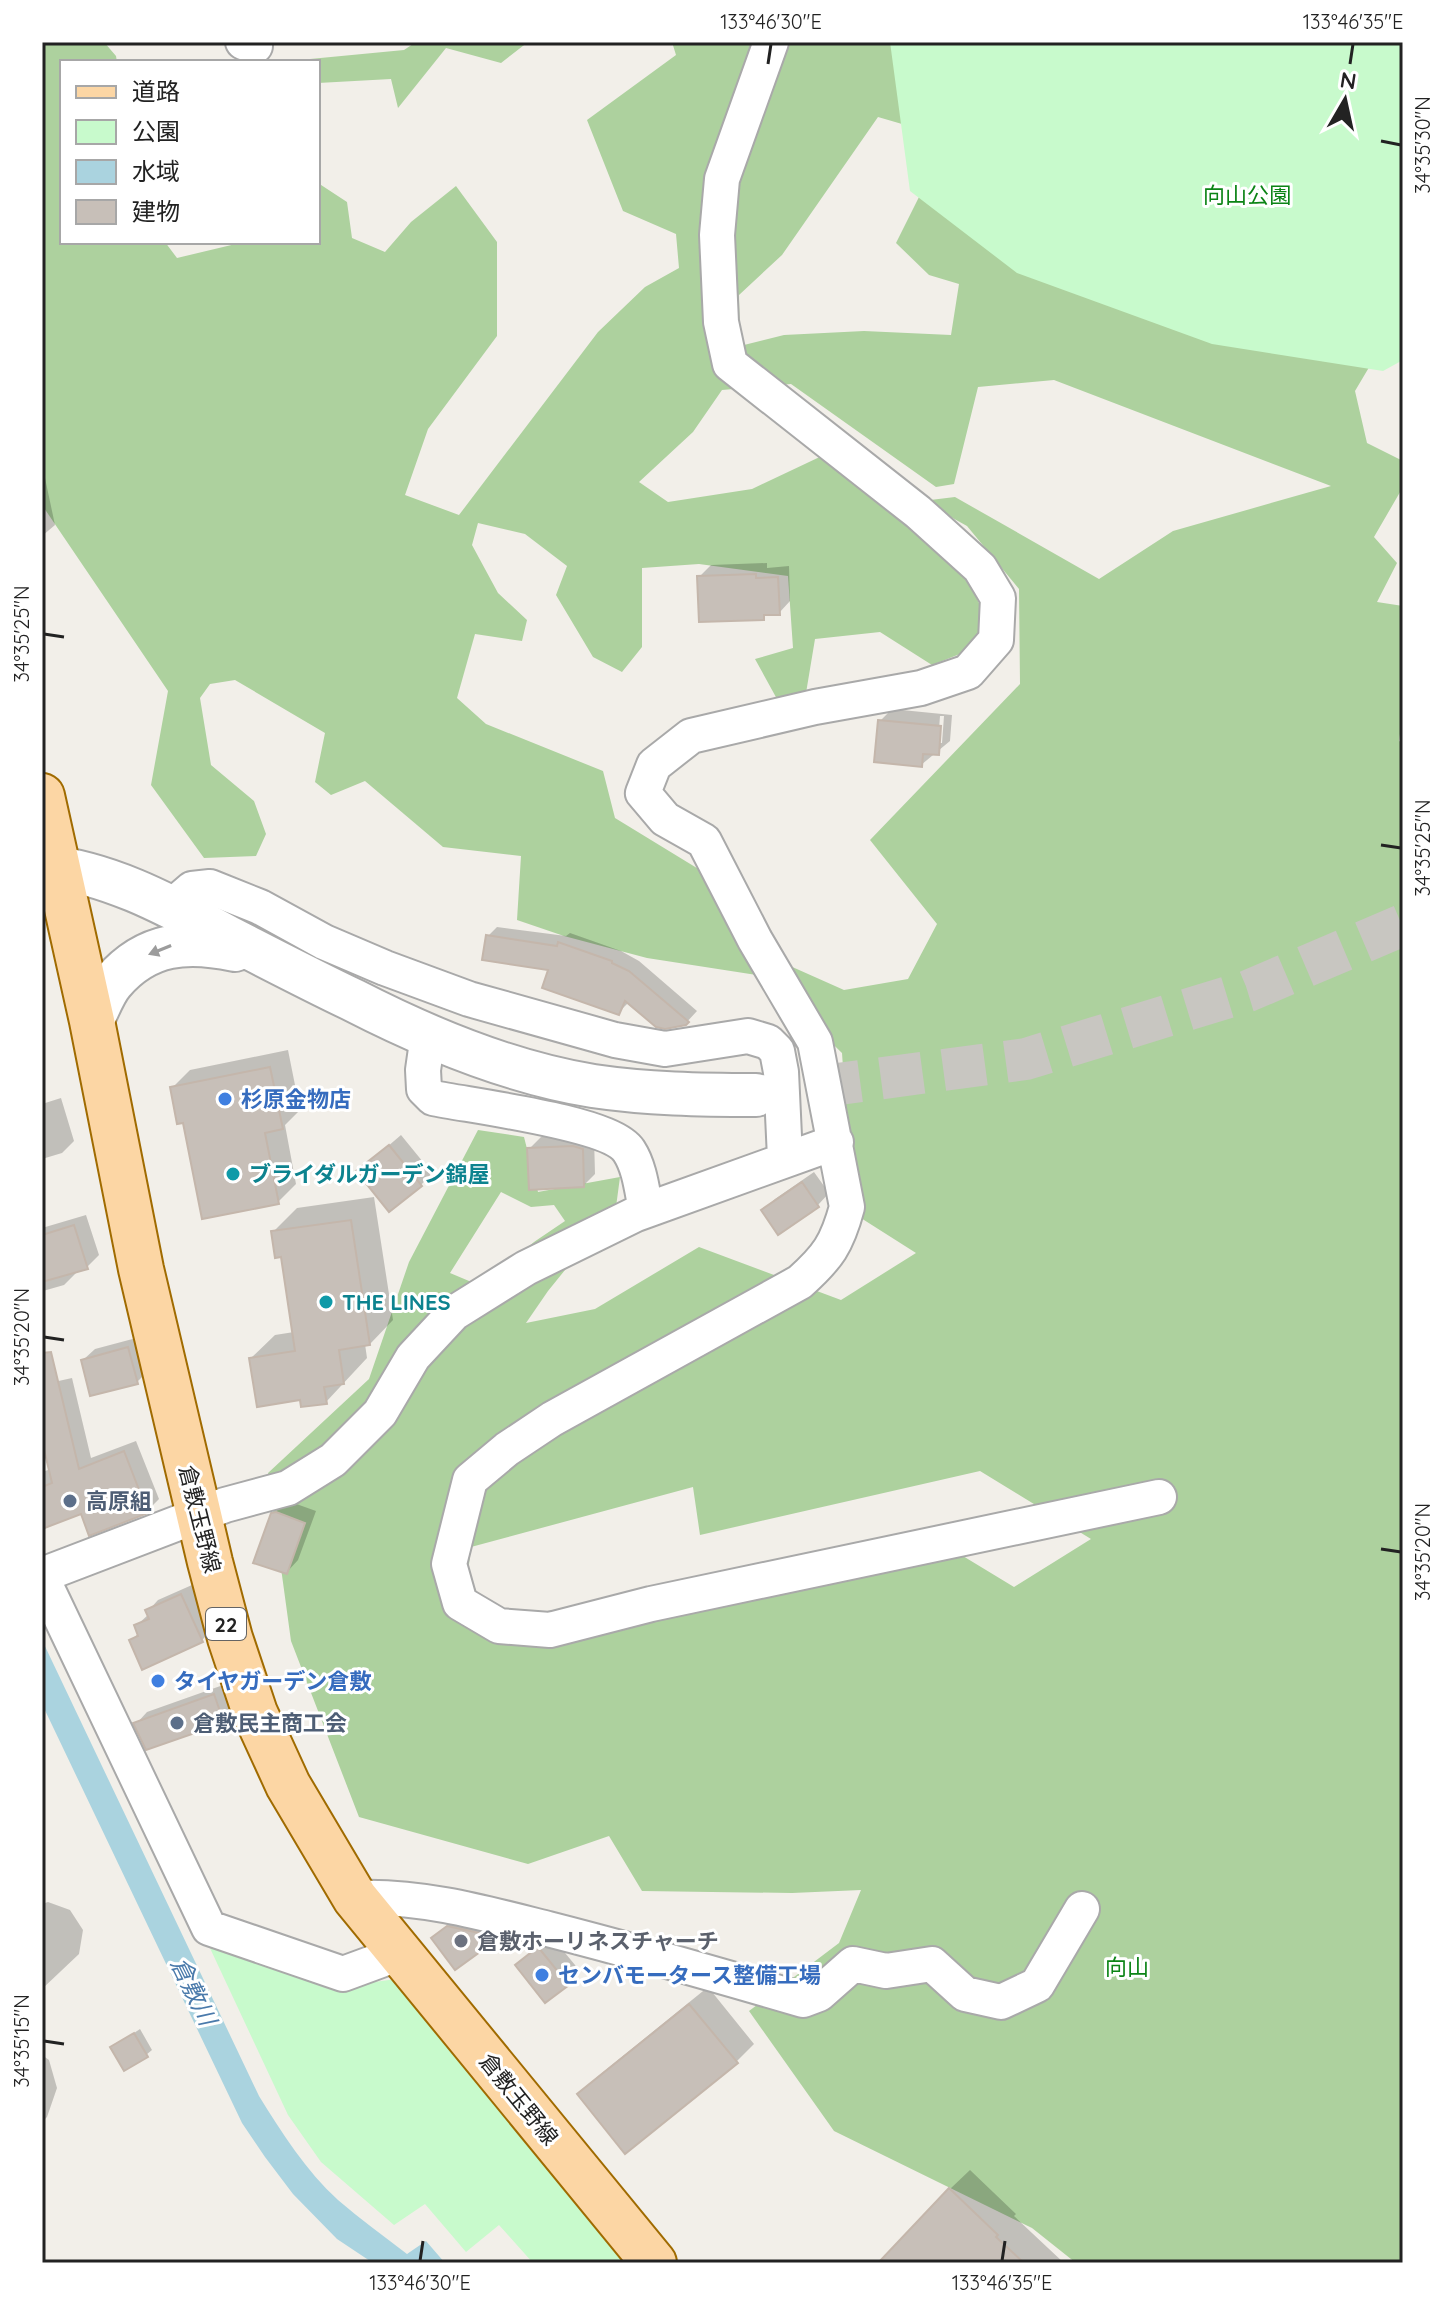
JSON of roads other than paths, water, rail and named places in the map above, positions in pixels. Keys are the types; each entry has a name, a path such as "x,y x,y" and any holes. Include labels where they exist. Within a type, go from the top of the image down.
{"main road":[{"name":"倉敷玉野線","path":"42,796 50,866 92,1021 141,1269 230,1638 255,1713 288,1785 355,1898 654,2263"}],"street":[{"path":"771,42 722,179 717,235 721,322 730,364 918,512 980,568 998,598 996,640 968,672 921,688 815,707 691,736 654,765 643,793 665,819 704,841 755,940 815,1042 847,1207 841,1232 824,1260 800,1282 552,1419 507,1449 470,1480 449,1564 460,1603 499,1626 550,1630 666,1600 1159,1497"},
{"path":"50,866 96,876 171,907 428,1035 500,1062 591,1085 676,1094 756,1095"},
{"path":"171,907 192,889 210,887 260,907 324,942 399,973 469,999 615,1040 665,1049 748,1036 768,1042 777,1051 781,1072 785,1158"},
{"path":"92,1021 111,984 128,967 176,944 211,945 264,956"},
{"path":"428,1035 423,1070 424,1089 433,1098 585,1128 610,1137 627,1147 636,1164 646,1210"},
{"path":"400,1953 343,1974 209,1928 42,1577 225,1505 288,1488 333,1460 380,1413 413,1357 454,1313 526,1268 646,1210 836,1142"},
{"path":"355,1898 390,1897 487,1914 589,1939 803,2000 819,1994 853,1964 886,1971 932,1964 965,1994 1001,2002 1037,1985 1082,1909"}],"water":[{"name":"倉敷川","path":"42,1640 259,2096 277,2124 315,2177 346,2207 407,2254 426,2241 445,2263 373,2263 337,2239 293,2194 242,2123 42,1704"}],"tunnel":[{"path":"756,1095 1026,1059 1248,991 1403,925"}],"place":[{"name":"杉原金物店","path":"225,1099"},
{"name":"ブライダルガーデン錦屋","path":"233,1174"},
{"name":"THE LINES","path":"326,1302"},
{"name":"高原組","path":"70,1501"},
{"name":"タイヤガーデン倉敷","path":"158,1681"},
{"name":"倉敷民主商工会","path":"177,1723"},
{"name":"倉敷ホーリネスチャーチ","path":"461,1941"},
{"name":"センバモータース整備工場","path":"542,1975"}],"park label":[{"name":"向山公園","path":"1247,195"},
{"name":"向山","path":"1127,1967"}]}
